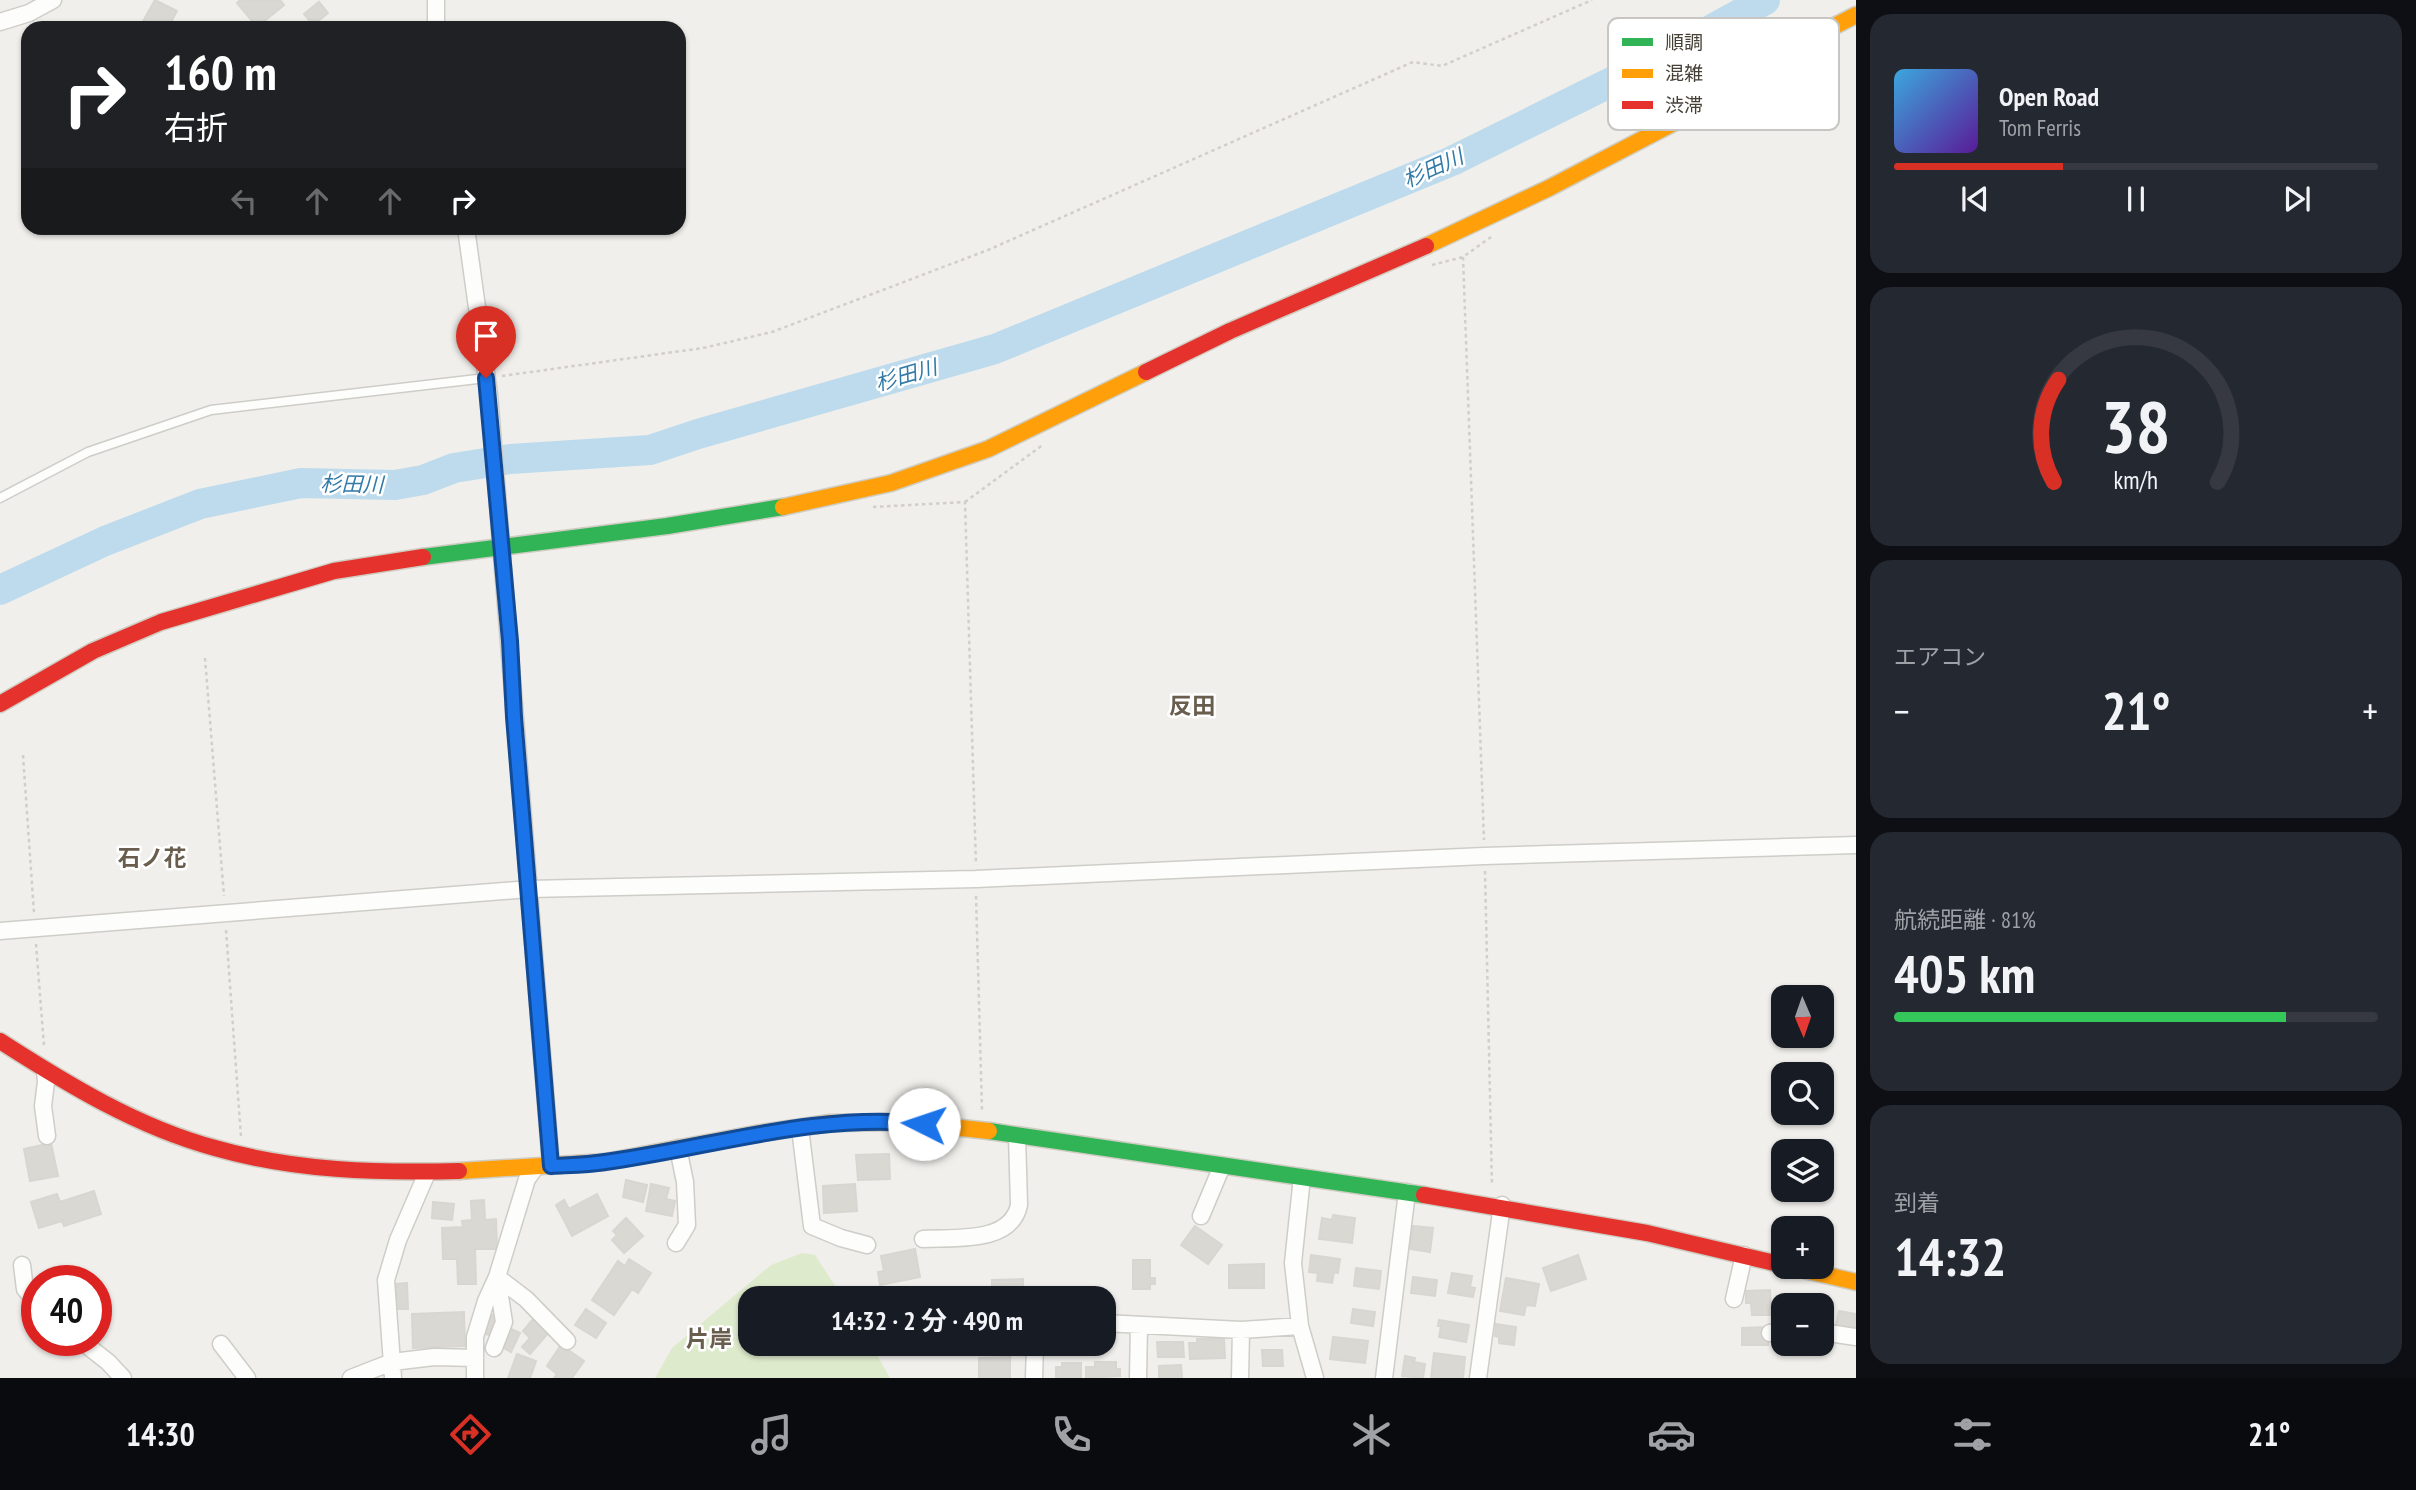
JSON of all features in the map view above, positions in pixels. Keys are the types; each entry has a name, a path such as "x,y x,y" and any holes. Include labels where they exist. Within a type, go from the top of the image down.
{"street":[{"path":"0,22 29,13 53,0"},
{"path":"436,0 436,21"},
{"path":"1839,24 1856,15"},
{"path":"0,704 93,651 161,622 334,571 419,558 500,541 806,503 891,484 988,449 1230,331 1448,236 1549,188 1660,130"},
{"path":"467,235 487,386 510,641 529,889 543,1167"},
{"path":"0,931 529,889 976,879 1484,856 1856,845"},
{"path":"0,1041 91,1097 214,1148 277,1162 334,1170 427,1173 603,1162 800,1128 901,1122 982,1130 1497,1205 1642,1231 1771,1262"},
{"path":"45,1070 43,1106 47,1136"},
{"path":"800,1128 812,1226 867,1245"},
{"path":"923,1239 984,1235 1011,1223 1017,1216 1019,1205 1017,1136"},
{"path":"676,1243 687,1225 685,1182 678,1149"},
{"path":"1201,1216 1222,1166"},
{"path":"475,1378 475,1337 486,1301 497,1277 527,1179 543,1167"},
{"path":"393,1370 386,1280 398,1240 427,1173"},
{"path":"1302,1177 1293,1262 1300,1326 1315,1378"},
{"path":"1384,1378 1407,1192"},
{"path":"1478,1378 1497,1205"},
{"path":"1734,1299 1744,1255"},
{"path":"497,1277 526,1299 567,1342"},
{"path":"495,1348 504,1322 497,1277"},
{"path":"1834,1277 1856,1282"},
{"path":"1116,1324 1241,1330 1300,1326"},
{"path":"1138,1378 1139,1325"},
{"path":"1240,1378 1241,1330"},
{"path":"1834,1334 1856,1337"},
{"path":"221,1344 247,1378"},
{"path":"100,1356 123,1378"},
{"path":"1034,1378 1035,1356"},
{"path":"351,1378 393,1370 434,1357 475,1358"}],"lane":[{"path":"0,498 88,452 211,410 487,386"}],"path":[{"path":"487,386 702,348 772,332 988,250 1413,62 1442,66 1592,0"},
{"path":"1463,257 1497,1205"},
{"path":"871,508 965,502 1048,441"},
{"path":"965,502 982,1130"}],"green space":[{"path":"802,1253 815,1255 835,1286 746,1286 771,1265"},
{"path":"738,1293 738,1356 878,1356 890,1378 655,1378 672,1348"}],"building":[{"path":"155,0 177,11 172,21 143,21"},
{"path":"240,0 280,0 284,5 264,21 252,21 237,3"},
{"path":"319,2 328,13 318,21 310,21 304,14"},
{"path":"51,1143 58,1176 30,1181 24,1149"},
{"path":"889,1154 890,1179 858,1180 856,1155"},
{"path":"626,1180 647,1185 643,1202 623,1197"},
{"path":"651,1184 669,1188 666,1199 675,1201 672,1216 646,1211"},
{"path":"855,1184 857,1211 824,1213 823,1186"},
{"path":"94,1191 101,1214 64,1226 62,1221 39,1228 31,1202 57,1194 60,1202"},
{"path":"597,1194 608,1216 572,1236 556,1205 564,1200 569,1209"},
{"path":"484,1200 485,1220 496,1219 497,1249 475,1249 476,1284 458,1284 457,1259 443,1259 442,1228 463,1227 462,1221 472,1220 471,1201"},
{"path":"433,1202 454,1204 452,1220 432,1218"},
{"path":"1333,1215 1355,1218 1352,1243 1319,1239 1322,1218 1332,1220"},
{"path":"626,1218 643,1236 624,1253 612,1240 617,1235 613,1231"},
{"path":"1195,1226 1222,1245 1208,1264 1181,1245"},
{"path":"1413,1226 1433,1228 1430,1252 1410,1249"},
{"path":"915,1249 920,1277 880,1285 878,1272 884,1271 881,1256"},
{"path":"1311,1255 1340,1259 1338,1273 1334,1272 1332,1283 1317,1281 1318,1273 1309,1272"},
{"path":"1578,1255 1586,1279 1551,1291 1543,1268"},
{"path":"629,1259 651,1273 638,1293 632,1289 614,1315 592,1300 618,1261 625,1266"},
{"path":"1133,1260 1150,1260 1150,1278 1155,1278 1155,1284 1150,1284 1150,1289 1133,1289"},
{"path":"1264,1264 1264,1288 1229,1288 1229,1265"},
{"path":"1356,1268 1381,1271 1379,1289 1354,1286"},
{"path":"1452,1273 1472,1276 1470,1287 1475,1288 1473,1297 1448,1293"},
{"path":"1413,1277 1437,1280 1435,1296 1411,1293"},
{"path":"1506,1278 1539,1284 1535,1306 1526,1305 1524,1315 1500,1311"},
{"path":"1023,1279 1023,1286 992,1286 992,1280"},
{"path":"407,1283 408,1309 396,1309 395,1284"},
{"path":"1770,1290 1771,1315 1752,1315 1751,1303 1746,1303 1746,1291"},
{"path":"586,1309 606,1323 596,1338 575,1325"},
{"path":"1353,1309 1375,1312 1373,1326 1351,1323"},
{"path":"1839,1311 1856,1314 1856,1335 1835,1331"},
{"path":"464,1312 465,1346 413,1348 412,1314"},
{"path":"488,1314 499,1317 493,1336 482,1333"},
{"path":"534,1318 549,1332 530,1354 522,1347 530,1338 523,1331"},
{"path":"1439,1320 1469,1325 1466,1342 1439,1337"},
{"path":"1496,1324 1516,1327 1514,1345 1499,1343 1499,1337 1495,1336"},
{"path":"1768,1327 1768,1345 1742,1345 1742,1328"},
{"path":"509,1328 520,1333 511,1352 500,1346"},
{"path":"1333,1337 1368,1341 1365,1363 1330,1359"},
{"path":"1197,1339 1224,1339 1225,1358 1190,1359 1189,1343 1197,1343"},
{"path":"1157,1342 1183,1342 1184,1357 1158,1357"},
{"path":"561,1345 584,1361 572,1378 554,1378 557,1374 547,1366"},
{"path":"1262,1350 1282,1350 1283,1366 1263,1366"},
{"path":"1434,1353 1465,1357 1463,1378 1431,1378"},
{"path":"517,1354 536,1361 530,1378 508,1378"},
{"path":"1405,1356 1415,1358 1414,1362 1425,1364 1423,1378 1402,1376"},
{"path":"1010,1357 1010,1378 979,1378 979,1358"},
{"path":"1095,1362 1116,1362 1120,1376 1086,1378 1086,1367 1095,1367"},
{"path":"1062,1363 1081,1363 1081,1378 1056,1378 1056,1367 1062,1367"},
{"path":"1181,1365 1182,1378 1159,1378 1159,1366"}],"waterway":[{"name":"杉田川","path":"1732,18 1765,0"},
{"name":"杉田川","path":"0,590 105,541 200,504 301,483 395,485 423,480 454,468 510,459 650,450 995,349 1452,161 1608,84"}],"traffic: fast":[{"path":"423,557 667,526 783,507"},
{"path":"989,1131 1424,1195"}],"traffic: slow":[{"path":"1839,24 1856,15"},
{"path":"1426,246 1549,188 1660,130"},
{"path":"783,507 891,483 988,449 1146,372"},
{"path":"459,1171 605,1162 830,1123 905,1122 989,1131"},
{"path":"1834,1277 1856,1282"}],"traffic: jam":[{"path":"1146,372 1230,331 1426,246"},
{"path":"0,704 93,651 161,622 334,571 423,557"},
{"path":"0,1041 103,1103 158,1128 215,1148 275,1162 336,1169 459,1171"},
{"path":"1424,1195 1647,1233 1771,1262"}],"district":[{"name":"反田","path":"1192,705"},
{"name":"石ノ花","path":"152,857"},
{"name":"片岸","path":"709,1338"}],"route":[{"path":"486,378 510,641 551,1166 603,1162 800,1128 855,1123 924,1124"}]}
